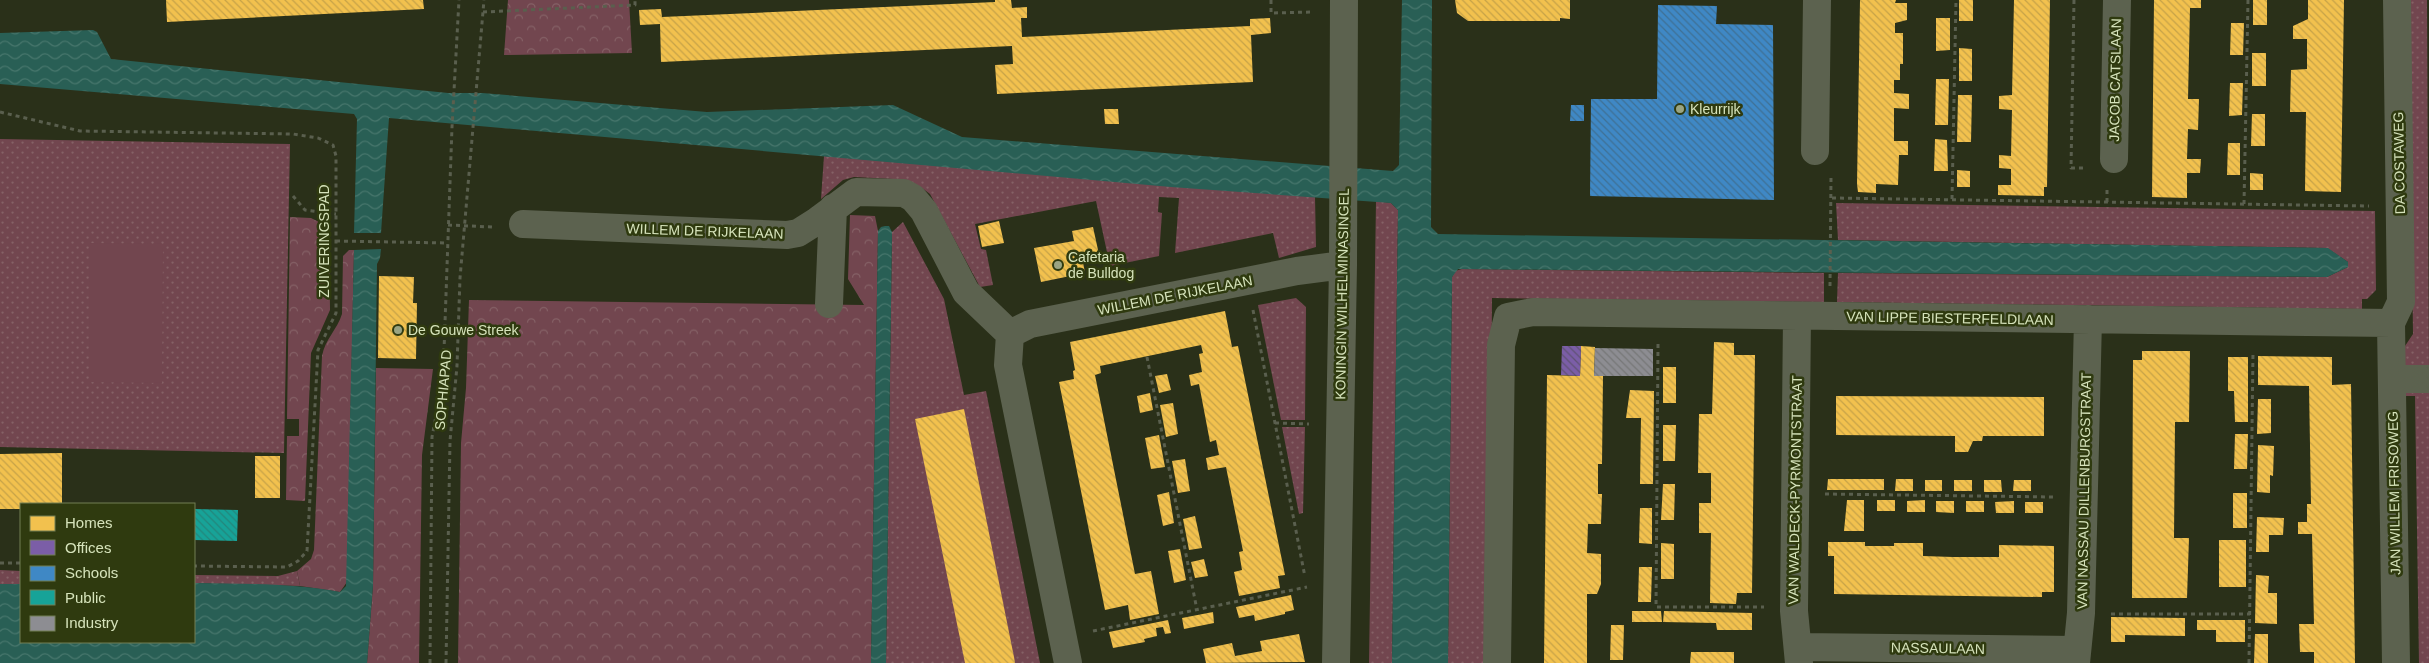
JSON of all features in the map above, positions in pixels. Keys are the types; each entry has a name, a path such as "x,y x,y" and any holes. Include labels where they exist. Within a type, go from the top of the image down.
{"street":[{"path":"1815,151 1817,0"},
{"name":"JACOB CATSLAAN","path":"2102,164 2117,0"},
{"name":"DA COSTAWEG","path":"2392,323 2400,302 2397,0"},
{"name":"KONINGIN WILHELMINASINGEL","path":"1332,6 1344,154 1336,663"},
{"name":"WILLEM DE RIJKELAAN","path":"523,224 787,234 798,233 856,192 904,193 912,198 924,211 966,292 1010,334 1030,324 1247,280 1343,265"},
{"path":"829,304 833,208"},
{"name":"VAN LIPPE BIESTERFELDLAAN","path":"1497,663 1501,345 1508,317 1533,312 2392,323"},
{"name":"VAN WALDECK-PYRMONTSTRAAT","path":"1797,316 1794,607 1799,655"},
{"name":"VAN NASSAU DILLENBURGSTRAAT","path":"2076,656 2081,613 2088,319"},
{"name":"JAN WILLEM FRISOWEG","path":"2392,323 2413,379 2396,663"},
{"path":"1010,334 1008,365 1065,650"},
{"name":"NASSAULAAN","path":"1799,655 2076,656"}],"path":[{"name":"SOPHIAPAD","path":"430,663 432,437 443,379 447,243 459,0"},
{"name":"SOPHIAPAD","path":"446,663 450,441 457,366 464,226 484,0"},
{"path":"483,12 635,5 635,0"},
{"path":"1271,0 1271,13 1332,6"},
{"path":"1952,199 1956,0"},
{"path":"2074,0 2071,168 2102,164"},
{"path":"2244,204 2248,0"},
{"name":"ZUIVERINGSPAD","path":"0,112 80,131 293,134 318,138 333,145 336,214 336,313 318,350 307,551 298,561 287,567 195,566"},
{"path":"1815,151 1831,162 1830,282"},
{"path":"294,196 305,210 336,214"},
{"path":"1832,198 2400,207"},
{"path":"448,225 510,228 523,224"},
{"path":"336,241 447,243"},
{"path":"1247,280 1307,587"},
{"path":"1659,314 1656,607 1794,607"},
{"path":"2249,663 2254,321"},
{"path":"1147,357 1197,610"},
{"path":"1795,494 2084,497"},
{"path":"0,563 20,563"},
{"path":"1065,650 1197,610 1307,587 1338,588"},
{"path":"2081,613 2250,614"}],"green space":[{"path":"508,0 629,0 632,53 504,55"},
{"path":"2409,0 2427,0 2429,372 2403,373 2405,346 2413,334"},
{"path":"0,139 290,144 284,453 0,447"},
{"path":"824,156 1315,197 1316,247 1279,258 1273,233 1175,253 1179,198 1159,197 1158,212 1162,213 1159,256 1110,266 1096,201 975,224 981,249 986,250 993,285 980,287 930,194 922,188 893,179 854,177 843,180 821,199"},
{"path":"1376,201 1391,203 1398,210 1392,663 1369,663"},
{"path":"1836,203 2375,211 2376,290 2367,299 2362,299 2362,309 1837,302 1838,273 2327,277 2348,267 2348,262 2327,248 1838,240"},
{"path":"850,215 875,216 878,231 871,663 458,663 461,443 466,388 469,300 864,305 848,279"},
{"path":"290,217 311,218 329,227 330,310 311,353 305,501 286,500 287,436 299,436 299,419 287,419"},
{"path":"903,222 944,299 964,395 986,391 1040,663 886,663 892,232"},
{"path":"90,243 163,244 162,383 89,382"},
{"path":"349,250 354,250 347,582 340,592 300,586 297,571 311,559 314,550 322,356 342,314 343,256"},
{"path":"1462,269 1824,273 1824,302 1492,298 1489,663 1448,663 1452,277 1455,271"},
{"path":"1296,298 1306,307 1305,420 1281,420 1258,305"},
{"path":"376,368 433,369 422,455 419,663 367,663 373,585"},
{"path":"2403,385 2429,385 2429,663 2419,663 2415,396 2403,396"},
{"path":"1282,427 1305,427 1303,513 1299,514"},
{"path":"0,570 20,571 20,584 0,584"},
{"path":"297,571 300,586 195,583 195,575 278,576"}],"water":[{"path":"1402,0 1432,0 1431,227 1438,234 2328,248 2348,262 2348,267 2327,277 1458,269 1452,277 1448,663 1392,663 1398,210 1391,203 1171,187 389,118 381,233 354,233 357,119 354,114 0,84 0,33 93,30 97,32 111,59 448,93 482,93 707,112 893,105 962,137 1393,171 1399,165"},
{"path":"889,226 892,232 886,663 871,663 878,231 881,227"},
{"path":"381,249 377,264 373,585 367,663 0,663 0,584 20,584 20,643 195,643 195,583 285,585 340,592 346,586 354,250"}],"building: Homes":[{"path":"166,0 423,0 424,9 167,22"},
{"path":"995,0 1011,0 1012,8 1027,7 1027,18 1021,18 1022,37 1250,26 1250,19 1270,18 1271,33 1251,35 1253,82 997,94 995,65 1013,64 1012,46 661,62 660,24 640,25 639,10 661,9 662,17 995,2"},
{"path":"1455,0 1570,0 1570,19 1560,18 1560,21 1468,21 1457,13"},
{"path":"1860,0 1896,0 1895,3 1907,3 1907,20 1895,23 1895,33 1903,33 1903,64 1900,64 1900,80 1894,80 1894,93 1909,94 1909,109 1894,108 1894,141 1908,141 1908,155 1899,155 1898,185 1876,184 1876,193 1858,192 1857,184"},
{"path":"1959,0 1973,0 1973,21 1959,21"},
{"path":"2014,0 2050,0 2047,187 2044,187 2044,196 1998,195 1998,185 2011,185 2011,169 1999,168 1999,155 2011,156 2012,110 1999,109 1999,96 2012,95"},
{"path":"2154,0 2201,0 2201,8 2190,8 2188,99 2199,99 2198,130 2188,129 2187,159 2201,159 2200,173 2187,173 2187,198 2152,197"},
{"path":"2253,0 2267,0 2267,25 2253,25"},
{"path":"2308,0 2344,0 2341,192 2305,191 2306,112 2290,112 2291,70 2307,69 2307,39 2293,39 2293,26 2308,19"},
{"path":"1936,18 1950,18 1950,50 1936,51"},
{"path":"2231,23 2244,23 2243,55 2230,55"},
{"path":"1959,48 1972,49 1972,81 1959,81"},
{"path":"2252,53 2266,53 2266,86 2252,86"},
{"path":"1936,79 1949,79 1948,125 1935,125"},
{"path":"2230,83 2243,83 2242,115 2229,116"},
{"path":"1958,95 1972,95 1971,142 1957,142"},
{"path":"1104,109 1118,109 1119,124 1105,124"},
{"path":"2252,114 2265,114 2265,146 2251,146"},
{"path":"1935,139 1947,140 1948,171 1934,171"},
{"path":"2228,143 2240,143 2240,175 2227,175"},
{"path":"1957,170 1970,171 1970,187 1957,187"},
{"path":"2250,173 2263,174 2263,190 2250,190"},
{"path":"999,221 1004,243 982,247 978,226"},
{"path":"1093,227 1100,259 1083,262 1085,273 1041,282 1034,248 1074,241 1072,231"},
{"name":"De Gouwe Streek","path":"379,276 414,277 413,303 417,303 416,359 378,358"},
{"path":"1225,311 1232,347 1238,346 1285,575 1278,576 1280,588 1239,596 1234,572 1242,570 1239,552 1243,551 1226,467 1208,470 1206,458 1219,455 1216,440 1210,442 1199,384 1191,386 1189,375 1202,372 1199,354 1203,353 1201,345 1100,366 1101,373 1095,375 1135,574 1151,571 1159,614 1130,620 1128,605 1105,610 1059,382 1074,379 1073,371 1075,370 1070,342"},
{"path":"1714,342 1734,343 1734,355 1755,355 1752,593 1737,593 1736,604 1710,603 1711,533 1699,533 1699,503 1711,503 1711,473 1698,473 1699,414 1712,414"},
{"path":"1581,346 1595,347 1594,376 1603,376 1602,464 1598,464 1598,494 1602,494 1601,524 1588,524 1587,553 1601,554 1601,584 1597,594 1587,594 1587,663 1544,663 1547,375 1580,376"},
{"path":"2142,351 2190,351 2189,422 2175,422 2174,538 2189,538 2187,598 2132,598 2133,360 2142,360"},
{"path":"2258,356 2332,357 2332,385 2351,384 2355,663 2314,663 2314,652 2300,652 2299,624 2314,624 2312,534 2298,534 2298,522 2307,522 2307,504 2311,504 2309,386 2258,385"},
{"path":"2228,357 2248,357 2248,422 2235,422 2234,391 2228,391"},
{"path":"1663,367 1676,367 1676,403 1663,403"},
{"path":"1167,374 1171,390 1159,393 1155,376"},
{"path":"1630,390 1654,391 1653,484 1640,484 1641,418 1626,418"},
{"path":"1150,393 1153,410 1140,413 1137,396"},
{"path":"1836,396 2044,397 2044,436 1983,436 1982,441 1973,441 1968,452 1955,452 1955,436 1836,435"},
{"path":"2258,399 2271,399 2271,433 2257,434"},
{"path":"1173,403 1178,434 1166,437 1160,405"},
{"path":"964,409 1015,663 965,663 915,419"},
{"path":"1663,425 1676,425 1675,461 1663,461"},
{"path":"2235,434 2248,434 2247,469 2234,469"},
{"path":"1159,435 1165,467 1151,469 1145,438"},
{"path":"2258,445 2274,446 2273,476 2270,475 2270,493 2257,492"},
{"path":"62,453 62,503 20,503 20,509 0,509 0,454"},
{"path":"255,456 280,456 280,498 255,498"},
{"path":"1185,459 1190,491 1178,493 1172,461"},
{"path":"1828,479 1884,479 1884,490 1827,490"},
{"path":"1896,479 1913,479 1913,491 1895,491"},
{"path":"1925,480 1942,480 1942,491 1925,491"},
{"path":"1954,480 1972,480 1972,491 1954,491"},
{"path":"1984,480 2001,480 2002,492 1984,492"},
{"path":"2014,480 2031,480 2031,491 2013,491"},
{"path":"1663,484 1675,484 1674,520 1661,520"},
{"path":"1169,492 1174,523 1163,526 1157,495"},
{"path":"2233,493 2247,493 2247,528 2233,528"},
{"path":"1847,500 1864,500 1864,531 1844,531"},
{"path":"1877,500 1895,500 1895,511 1877,511"},
{"path":"1925,500 1925,512 1907,512 1907,501"},
{"path":"1936,501 1954,501 1954,513 1936,512"},
{"path":"1966,501 1984,501 1984,512 1966,512"},
{"path":"2014,501 2014,513 1996,513 1995,502"},
{"path":"2025,502 2043,502 2043,513 2025,513"},
{"path":"1640,508 1652,508 1652,544 1639,543"},
{"path":"1195,516 1202,548 1189,550 1183,519"},
{"path":"2257,517 2284,518 2283,535 2269,535 2269,552 2256,552"},
{"path":"2219,540 2246,540 2246,587 2219,587"},
{"path":"1828,542 1865,542 1865,546 1923,543 1923,556 1953,557 1999,557 1999,545 2054,546 2054,592 2042,592 2042,597 1834,594 1834,556 1828,556"},
{"path":"1661,543 1674,544 1674,579 1661,579"},
{"path":"1180,549 1186,580 1174,583 1168,551"},
{"path":"1204,559 1208,576 1195,578 1191,562"},
{"path":"1639,567 1652,567 1651,602 1638,602"},
{"path":"2256,575 2269,576 2268,593 2277,593 2277,624 2255,623"},
{"path":"1291,595 1294,610 1285,612 1285,614 1255,621 1254,615 1239,618 1236,607"},
{"path":"1632,611 1661,611 1662,622 1632,622"},
{"path":"1664,611 1752,613 1752,630 1717,630 1716,623 1663,622"},
{"path":"1213,612 1214,623 1184,629 1182,618"},
{"path":"2111,617 2185,618 2185,636 2125,635 2125,642 2111,642"},
{"path":"1168,620 1171,633 1165,634 1163,627 1156,628 1157,636 1144,639 1145,642 1113,648 1109,632"},
{"path":"2197,620 2245,620 2245,642 2216,642 2216,630 2197,630"},
{"path":"1611,625 1624,625 1623,660 1610,660"},
{"path":"1299,634 1305,662 1206,663 1203,649 1232,643 1235,656 1262,651 1260,641"},
{"path":"2255,634 2268,634 2268,663 2254,663"},
{"path":"1691,652 1734,652 1734,663 1690,663"}],"building: Offices":[{"path":"1562,346 1581,346 1580,376 1561,375"}],"building: Schools":[{"path":"1658,5 1717,6 1716,24 1773,25 1774,200 1590,196 1591,99 1657,99"},
{"path":"1571,105 1584,105 1584,121 1570,121"}],"building: Public":[{"path":"195,509 238,510 237,541 195,540"}],"building: Industry":[{"path":"1595,348 1653,349 1653,376 1594,376"}],"place":[{"name":"Kleurrijk","path":"1680,109"},
{"name":"Cafetaria de Bulldog","path":"1058,265"},
{"name":"De Gouwe Streek","path":"398,330"}]}
